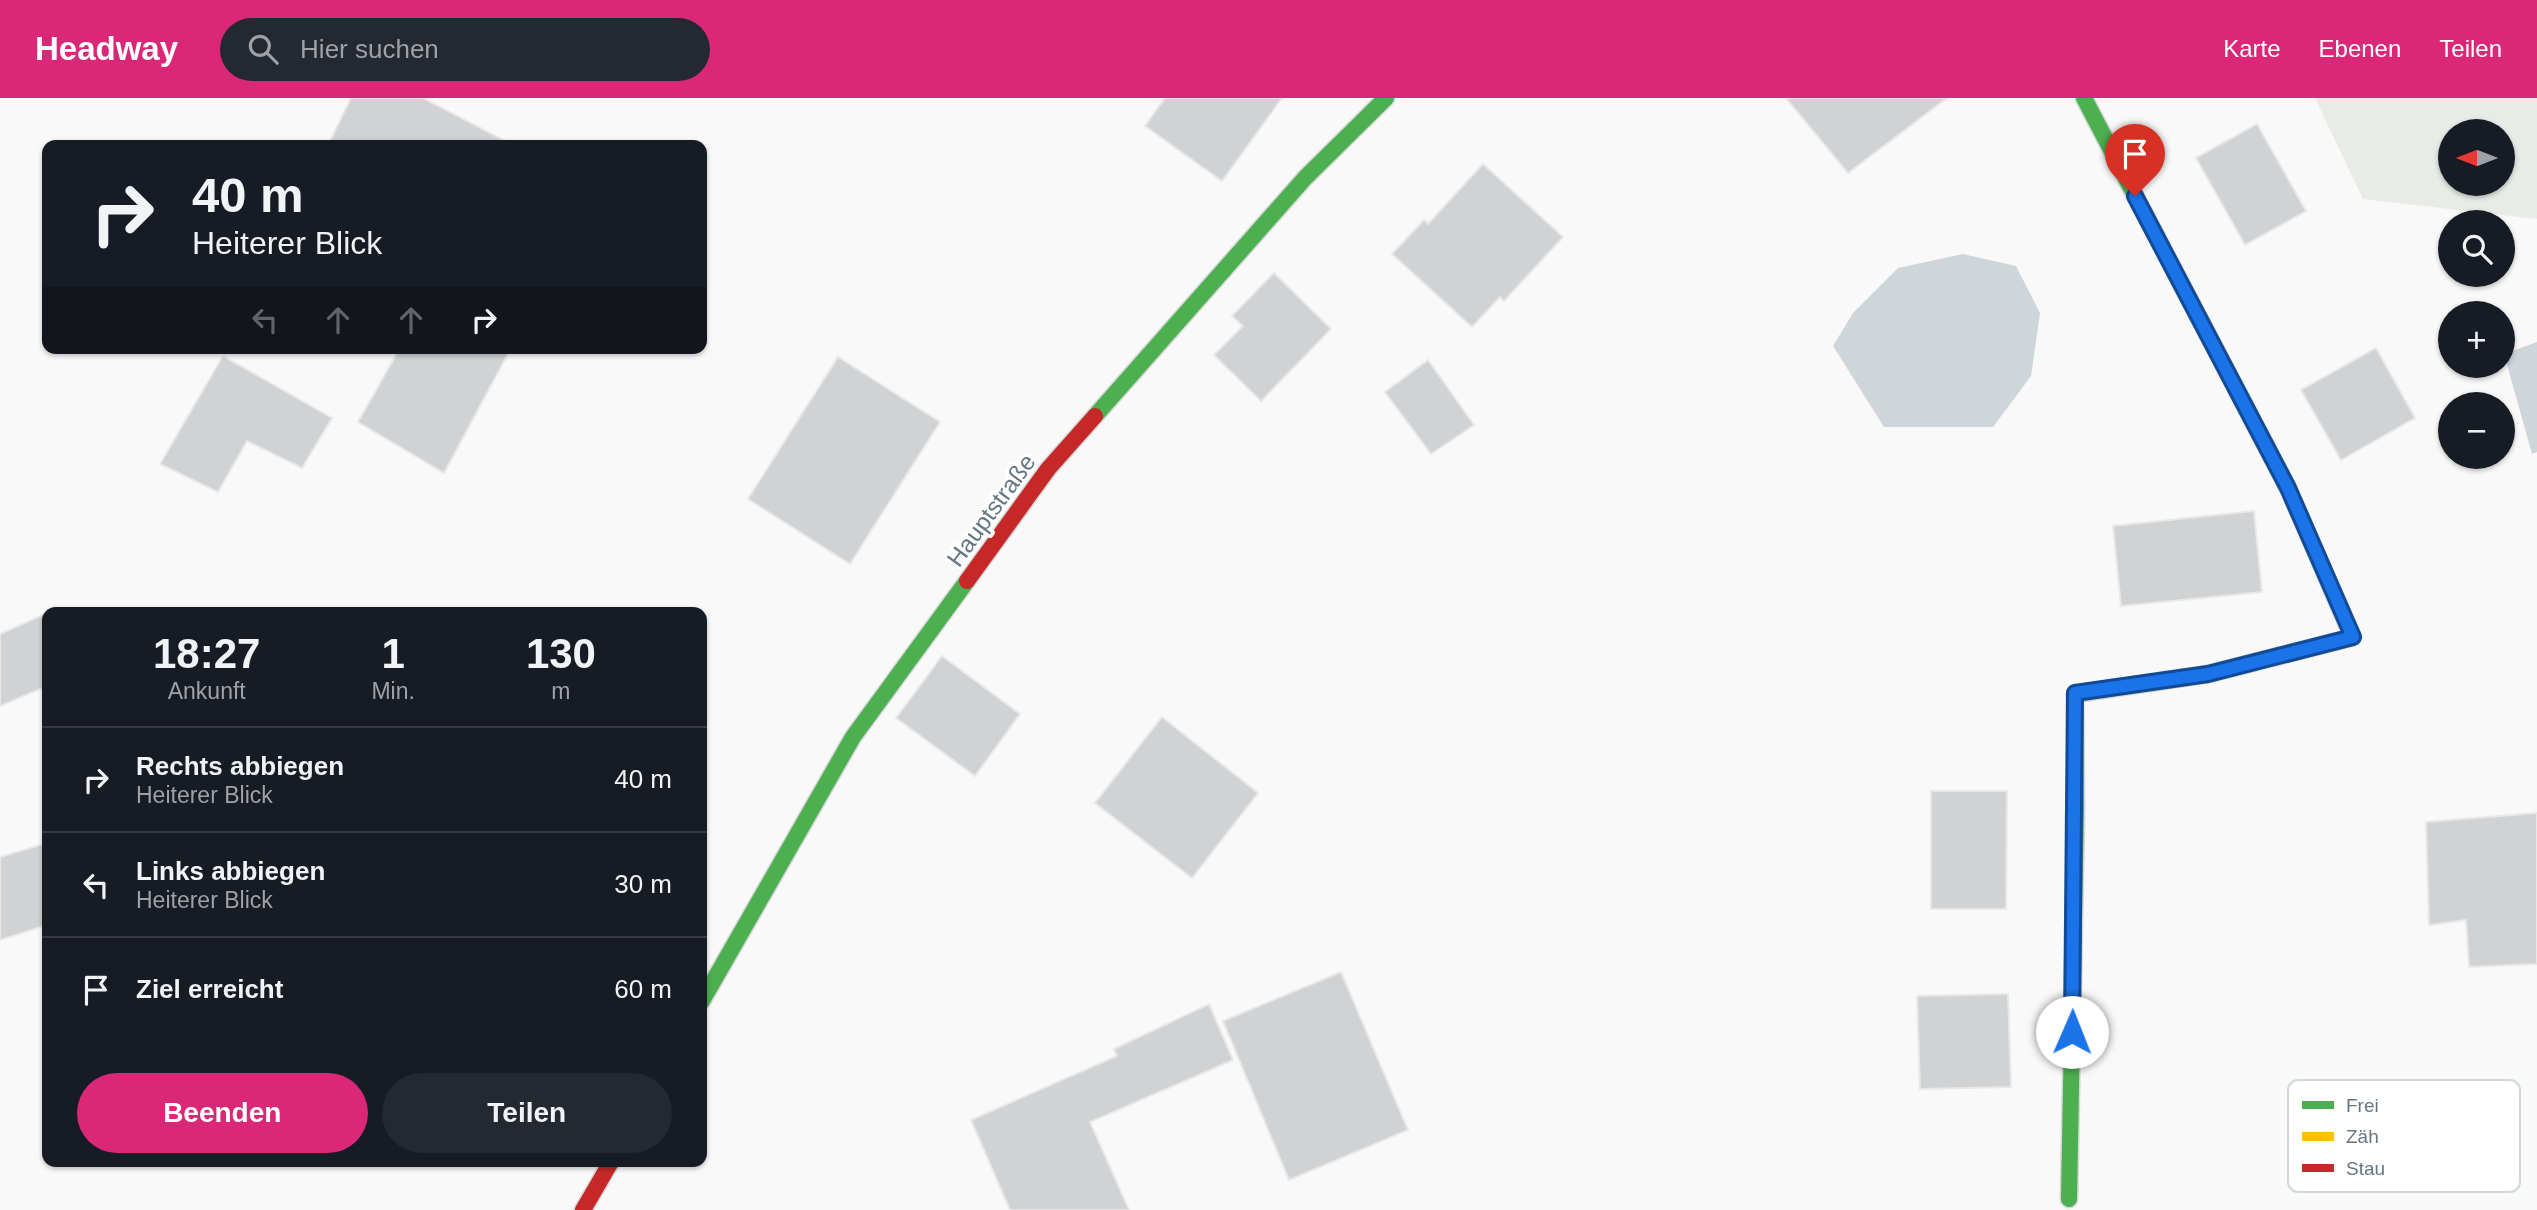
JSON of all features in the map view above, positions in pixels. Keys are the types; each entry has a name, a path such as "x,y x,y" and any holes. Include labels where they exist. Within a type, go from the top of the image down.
{"street":[{"name":"Hauptstraße","path":"707,992 853,737 1048,469 1305,178 1386,98"},
{"path":"2069,1199 2076,809 2075,693 2208,674 2353,637 2288,488 2084,98"},
{"path":"583,1210 608,1167"}],"shaded area":[{"path":"2315,98 2537,98 2537,219 2515,216 2515,210 2459,210 2363,199"},
{"path":"1963,254 2016,266 2040,313 2031,376 1993,427 1884,427 1833,346 1853,313 1898,268"},
{"path":"2537,342 2537,452 2532,454 2511,378 2515,378 2515,350"}],"building":[{"path":"351,98 423,98 503,140 330,140"},
{"path":"1165,98 1282,98 1222,181 1145,126"},
{"path":"1786,98 1947,98 1848,173"},
{"path":"2257,124 2306,211 2245,245 2196,158"},
{"path":"1483,164 1563,237 1504,301 1500,297 1472,327 1392,254 1424,220 1428,224"},
{"path":"1274,273 1331,329 1261,401 1214,355 1243,326 1232,316"},
{"path":"2376,348 2415,418 2341,460 2301,390"},
{"path":"397,354 508,354 444,473 358,422"},
{"path":"223,356 332,418 302,468 247,441 218,492 160,464"},
{"path":"838,357 940,422 850,564 748,499"},
{"path":"1428,360 1474,425 1431,454 1385,392"},
{"path":"2254,511 2262,592 2121,606 2113,526"},
{"path":"42,615 42,688 0,706 0,634"},
{"path":"942,656 1020,714 975,776 896,718"},
{"path":"1162,717 1258,793 1192,878 1095,803"},
{"path":"1931,791 2007,791 2006,909 1931,909"},
{"path":"2537,813 2537,964 2469,967 2466,920 2429,925 2426,822"},
{"path":"42,844 42,927 0,940 0,857"},
{"path":"1341,972 1408,1130 1289,1180 1223,1021"},
{"path":"2008,994 2011,1087 1920,1089 1917,996"},
{"path":"1209,1004 1233,1060 1090,1122 1129,1210 1010,1210 971,1120 1117,1056 1114,1049"}],"traffic: fast":[{"path":"1095,416 1305,178 1386,98"},
{"path":"2084,98 2288,488 2346,622"},
{"path":"707,992 853,737 967,581"},
{"path":"2069,1199 2076,809 2075,694"}],"traffic: slow":[{"path":"2075,694 2208,674 2353,637 2346,622"}],"traffic: jam":[{"path":"967,581 1048,469 1095,416"},
{"path":"583,1210 608,1167"}],"route":[{"path":"2072,1032 2075,693 2208,674 2353,637 2288,488 2135,196"}]}
